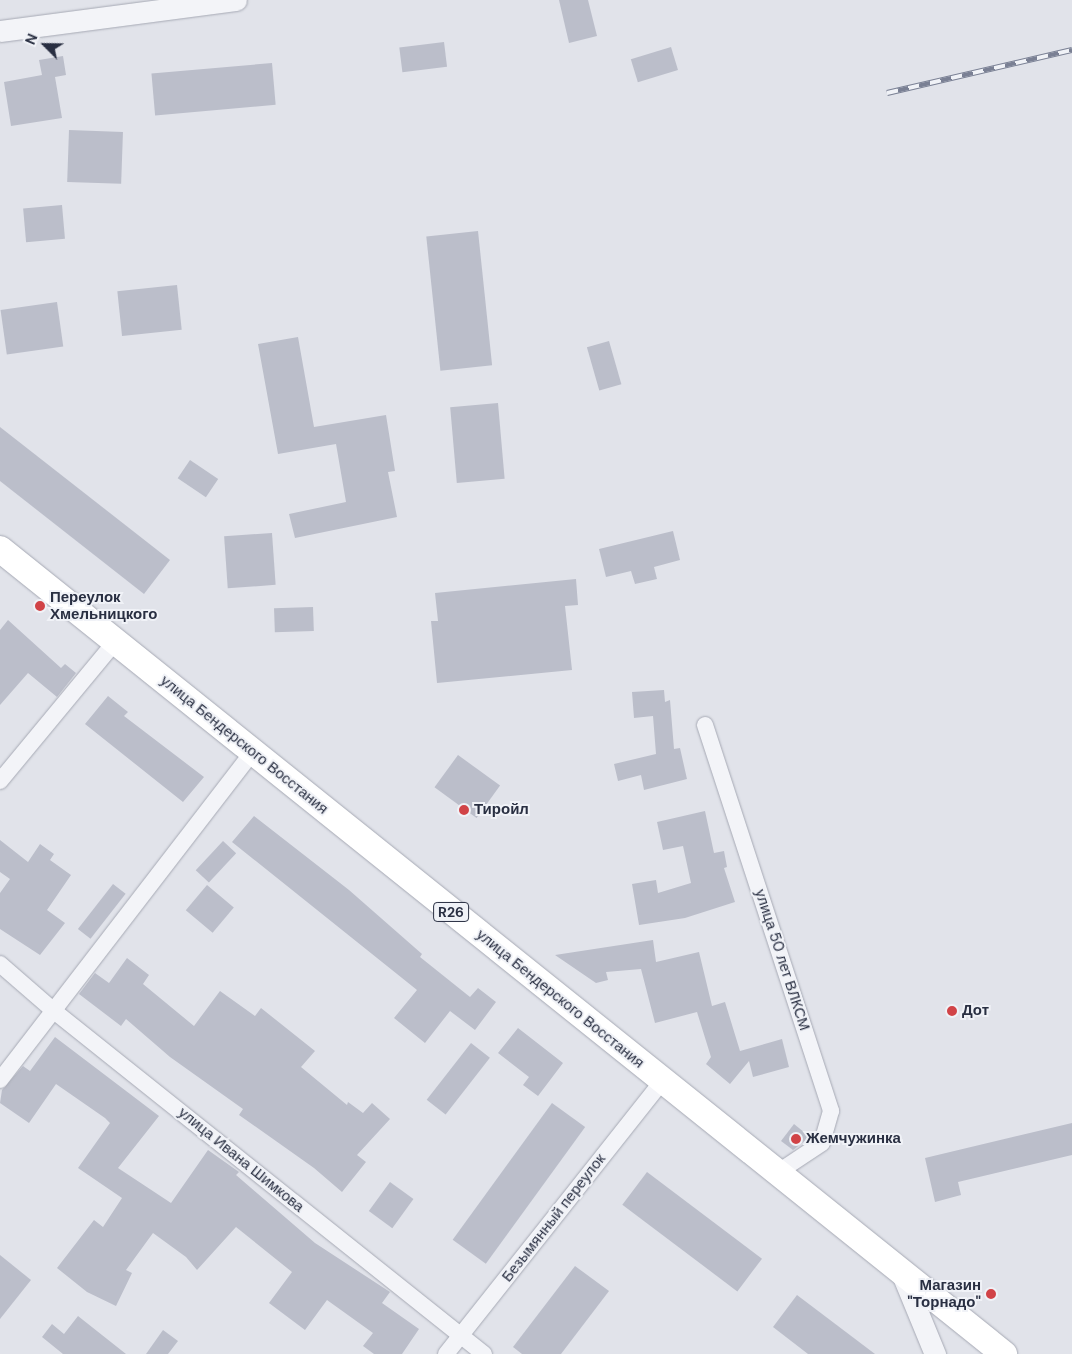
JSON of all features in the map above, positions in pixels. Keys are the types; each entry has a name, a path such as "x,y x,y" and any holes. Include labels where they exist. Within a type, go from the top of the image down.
{"main road":[{"name":"улица Бендерского Восстания","path":"0,549 1004,1354"}],"street":[{"path":"0,31 231,0"},
{"path":"0,781 116,641"},
{"name":"улица 50 лет ВЛКСМ","path":"705,725 831,1112 822,1143 777,1173"},
{"path":"0,1080 253,752"},
{"name":"улица Ивана Шимкова","path":"0,964 54,1010 484,1354"},
{"name":"Безымянный переулок","path":"446,1354 662,1081"},
{"path":"902,1274 935,1354"}],"building":[{"path":"559,0 588,0 597,36 569,43"},
{"path":"444,42 447,67 402,72 399,47"},
{"path":"671,47 678,70 638,82 631,59"},
{"path":"63,56 66,75 55,77 62,118 11,126 4,82 42,75 39,60"},
{"path":"272,63 276,105 155,115 151,74"},
{"path":"69,130 123,132 121,184 67,182"},
{"path":"62,205 65,239 26,242 23,208"},
{"path":"478,231 492,365 440,371 426,236"},
{"path":"177,285 182,330 122,336 117,291"},
{"path":"57,302 63,347 7,354 1,310"},
{"path":"298,337 314,427 386,415 395,471 388,472 397,517 295,538 289,514 346,502 336,444 278,454 258,344"},
{"path":"609,341 621,384 599,391 587,347"},
{"path":"498,403 505,479 457,483 450,407"},
{"path":"0,427 170,560 144,594 0,481"},
{"path":"190,460 218,479 206,497 178,478"},
{"path":"673,531 680,560 654,567 657,579 635,584 631,571 606,577 599,549"},
{"path":"272,533 276,585 228,588 224,536"},
{"path":"576,579 578,605 565,606 572,670 437,683 431,621 438,621 435,593"},
{"path":"313,607 314,631 275,632 274,608"},
{"path":"8,620 61,668 65,664 76,673 57,697 28,673 0,705 0,630"},
{"path":"664,690 665,702 670,700 674,749 680,748 687,779 644,790 641,775 618,781 614,764 656,754 653,716 634,718 632,692"},
{"path":"108,696 128,712 124,716 204,777 183,802 85,724"},
{"path":"458,755 500,786 477,818 434,787"},
{"path":"705,811 714,853 724,851 727,867 724,868 735,902 685,918 639,925 632,884 656,880 658,893 691,883 683,846 663,850 657,822"},
{"path":"254,816 349,890 422,954 420,957 470,997 478,988 496,1002 475,1030 450,1011 425,1043 394,1018 417,990 232,842"},
{"path":"0,840 28,862 40,844 54,854 50,860 71,875 47,910 65,923 40,955 0,929 0,893 10,879 0,872"},
{"path":"223,841 236,853 209,883 196,870"},
{"path":"113,884 126,894 91,939 78,929"},
{"path":"207,885 234,907 213,933 186,910"},
{"path":"653,940 656,962 699,952 712,1006 725,1002 740,1051 782,1039 789,1067 753,1077 749,1061 730,1084 706,1064 711,1057 697,1012 655,1023 641,969 606,972 608,980 596,983 555,955"},
{"path":"127,958 149,975 143,984 194,1026 220,991 255,1016 261,1008 315,1051 301,1067 347,1105 348,1102 363,1113 372,1103 390,1119 357,1155 366,1162 342,1192 314,1168 239,1115 243,1109 170,1057 126,1019 121,1026 79,994 95,973 109,983"},
{"path":"518,1028 563,1063 538,1096 523,1085 529,1077 498,1053"},
{"path":"55,1037 159,1116 118,1168 171,1203 208,1150 239,1172 236,1175 315,1243 390,1292 382,1303 419,1329 402,1354 374,1354 363,1346 373,1333 327,1300 305,1330 269,1303 292,1272 236,1227 197,1270 186,1257 153,1233 126,1270 132,1273 116,1306 87,1292 57,1268 94,1220 103,1227 122,1198 78,1168 110,1123 105,1118 56,1084 29,1123 0,1103 2,1090 23,1066 30,1071"},
{"path":"471,1043 490,1058 446,1115 427,1100"},
{"path":"552,1103 585,1127 486,1264 453,1240"},
{"path":"1072,1123 1072,1155 958,1182 961,1195 935,1202 925,1158"},
{"name":"Жемчужинка","path":"794,1124 810,1137 793,1150 781,1141"},
{"path":"647,1172 762,1259 737,1291 622,1205"},
{"path":"390,1182 413,1199 392,1228 369,1211"},
{"path":"0,1255 31,1280 0,1319"},
{"path":"575,1266 609,1291 561,1354 522,1354 513,1347"},
{"path":"797,1295 875,1354 808,1354 773,1327"},
{"path":"78,1316 126,1354 63,1354 42,1337 52,1324 64,1334"},
{"path":"163,1330 178,1341 168,1354 146,1354"}],"railway":[{"path":"887,93 1072,50"}],"place":[{"name":"Переулок Хмельницкого","path":"40,606"},
{"name":"Тиройл","path":"464,810"},
{"name":"Дот","path":"952,1011"},
{"name":"Жемчужинка","path":"796,1139"},
{"name":"Магазин \"Торнадо\"","path":"991,1294"}]}
